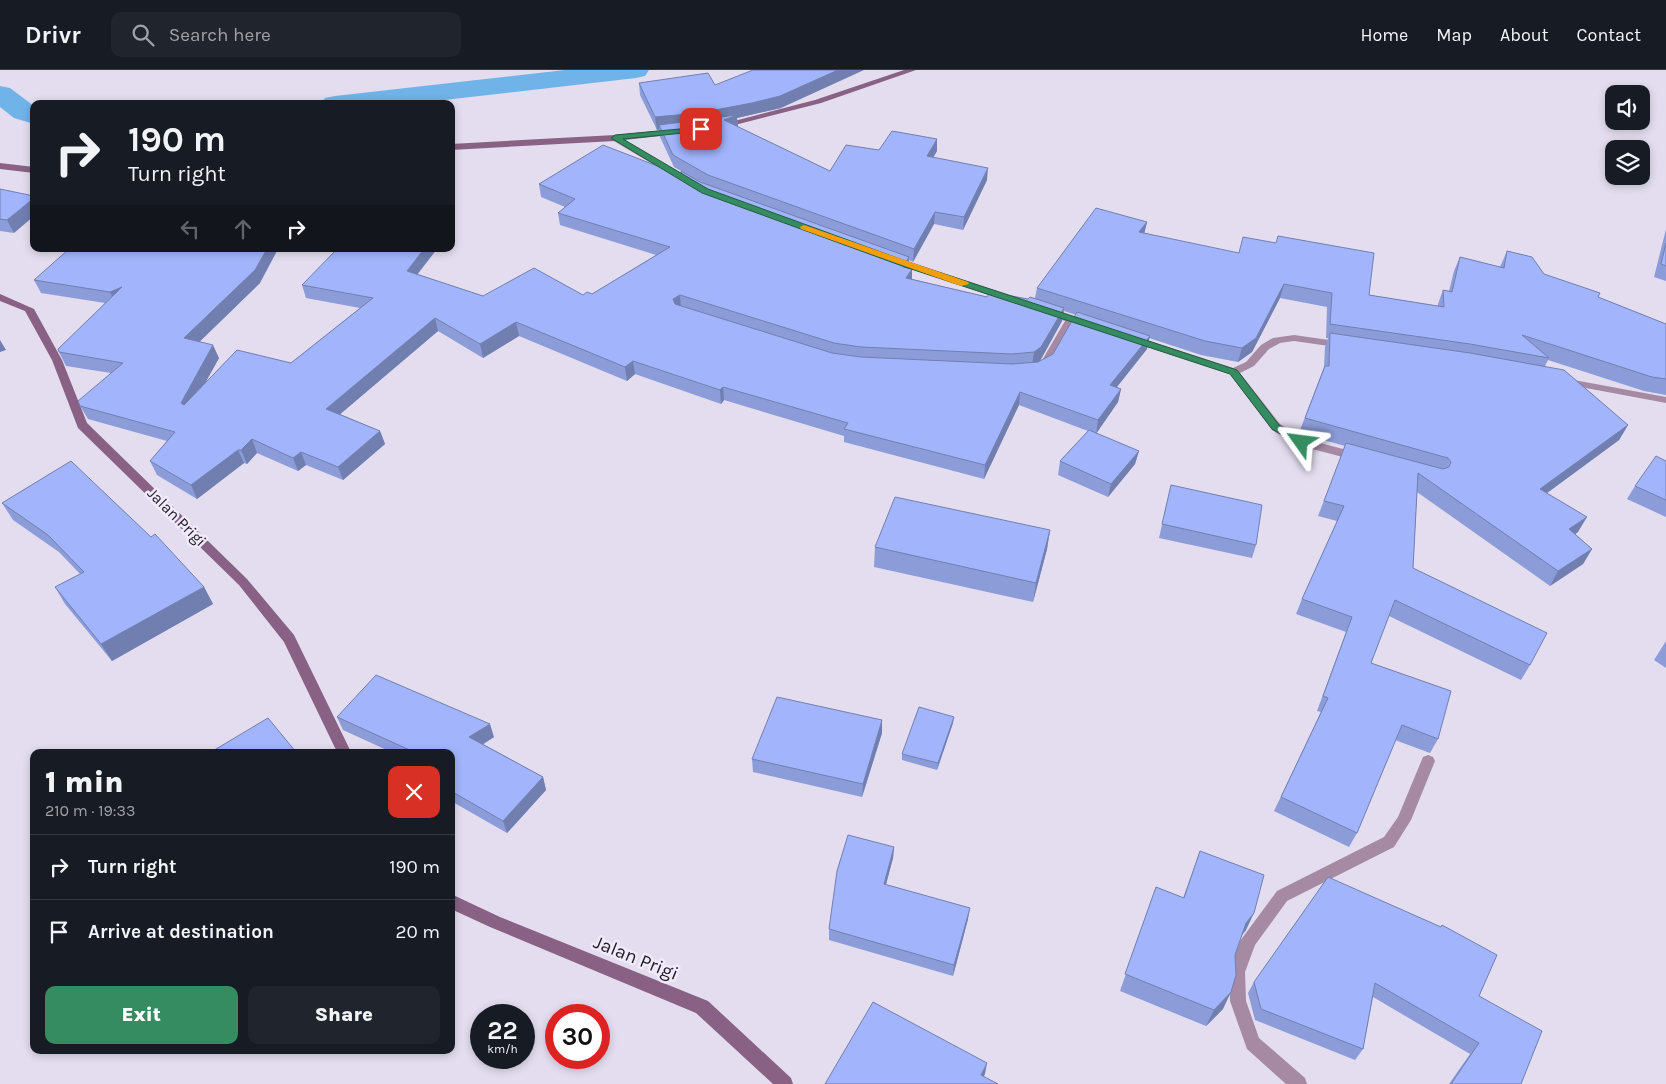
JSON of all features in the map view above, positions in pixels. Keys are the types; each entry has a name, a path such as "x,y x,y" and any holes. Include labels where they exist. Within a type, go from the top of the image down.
{"street":[{"path":"710,128 782,114 832,99 912,70"},
{"path":"455,147 615,138 682,131"},
{"path":"615,138 697,186"},
{"path":"0,166 30,170"},
{"path":"882,255 1016,301"},
{"name":"Jalan Prigi","path":"0,297 29,309 57,360 82,425 243,582 289,639 343,749"},
{"path":"1034,307 1097,328"},
{"path":"1028,372 1036,370 1045,364 1071,319"},
{"path":"1123,336 1234,372 1276,427 1301,442 1373,461"},
{"path":"1234,372 1250,364 1265,347 1277,340 1294,338 1357,347"},
{"path":"1549,378 1666,400"},
{"path":"1299,1084 1253,1043 1238,1001 1237,972 1248,941 1282,896 1389,842 1404,820 1428,761"},
{"name":"Jalan Prigi","path":"455,903 495,922 702,1007 785,1084"}],"building":[{"path":"753,70 838,70 780,96 699,113 655,117 639,83 708,73 715,85"},
{"path":"737,115 724,120 830,171 846,145 879,150 892,131 937,139 927,156 988,168 964,217 935,212 914,249 708,175 673,155 659,125"},
{"path":"603,145 683,176 681,171 700,182 909,257 903,267 912,269 906,278 987,297 990,292 1028,299 1030,297 1064,308 1041,347 1034,352 1012,354 861,347 834,343 680,295 673,299 675,304 832,353 861,357 1012,364 1038,362 1053,354 1077,312 1150,336 1110,385 1121,389 1098,420 1020,392 985,465 844,429 848,423 723,387 720,390 633,361 625,367 516,322 480,344 435,318 326,409 380,431 338,467 301,452 293,458 252,439 241,450 238,450 191,485 150,461 175,432 80,406 78,401 123,363 59,352 58,349 122,287 110,292 34,280 66,252 265,252 255,270 184,338 213,345 181,403 184,405 237,350 291,363 373,298 302,285 334,252 422,252 407,271 483,296 534,268 583,295 587,292 592,294 670,247 558,213 575,199 539,184"},
{"path":"0,189 30,195 30,201 7,220 0,219"},
{"path":"1096,208 1147,222 1139,232 1239,253 1243,237 1276,243 1278,236 1374,253 1369,295 1444,307 1443,290 1452,292 1460,257 1504,268 1507,251 1532,257 1544,274 1600,293 1598,297 1666,324 1666,379 1652,377 1522,335 1549,358 1470,344 1330,324 1332,293 1284,284 1256,338 1242,348 1205,341 1037,288"},
{"path":"1666,243 1666,266 1661,264"},
{"path":"1330,333 1470,353 1564,370 1628,425 1540,489 1587,517 1569,529 1592,549 1558,571 1418,473 1413,568 1547,633 1530,665 1395,600 1371,663 1451,691 1438,739 1402,725 1357,833 1281,797 1328,698 1323,696 1352,617 1302,599 1344,506 1324,501 1346,443 1443,469 1449,467 1451,462 1448,458 1305,418 1325,366 1329,366"},
{"path":"1089,430 1139,451 1111,484 1060,461"},
{"path":"1656,456 1666,461 1666,500 1635,486"},
{"path":"71,461 151,537 155,534 204,587 101,644 55,587 84,572 48,535 2,503"},
{"path":"1171,485 1262,505 1256,545 1162,524"},
{"path":"895,497 1050,530 1036,583 875,547"},
{"path":"376,675 490,724 469,737 543,777 503,821 455,793 455,749 407,749 337,717"},
{"path":"777,697 882,720 863,784 752,759"},
{"path":"919,707 954,717 938,763 902,754"},
{"path":"268,718 294,749 216,749"},
{"path":"848,835 894,847 884,884 970,908 954,965 829,929 837,871"},
{"path":"1200,851 1264,875 1254,913 1246,923 1235,955 1236,975 1231,992 1214,1010 1125,974 1156,887 1184,898"},
{"path":"1328,877 1441,927 1442,925 1497,955 1479,996 1542,1031 1521,1084 1451,1084 1479,1043 1375,983 1363,1049 1261,1009 1254,982"},
{"path":"873,1002 987,1063 981,1075 998,1084 825,1084"}],"waterway":[{"path":"370,100 636,70"},
{"path":"0,94 30,114"}],"slow traffic":[{"path":"804,227 964,284"}],"route":[{"path":"701,129 615,138 705,191 908,265 1234,372 1276,427 1301,442"}]}
